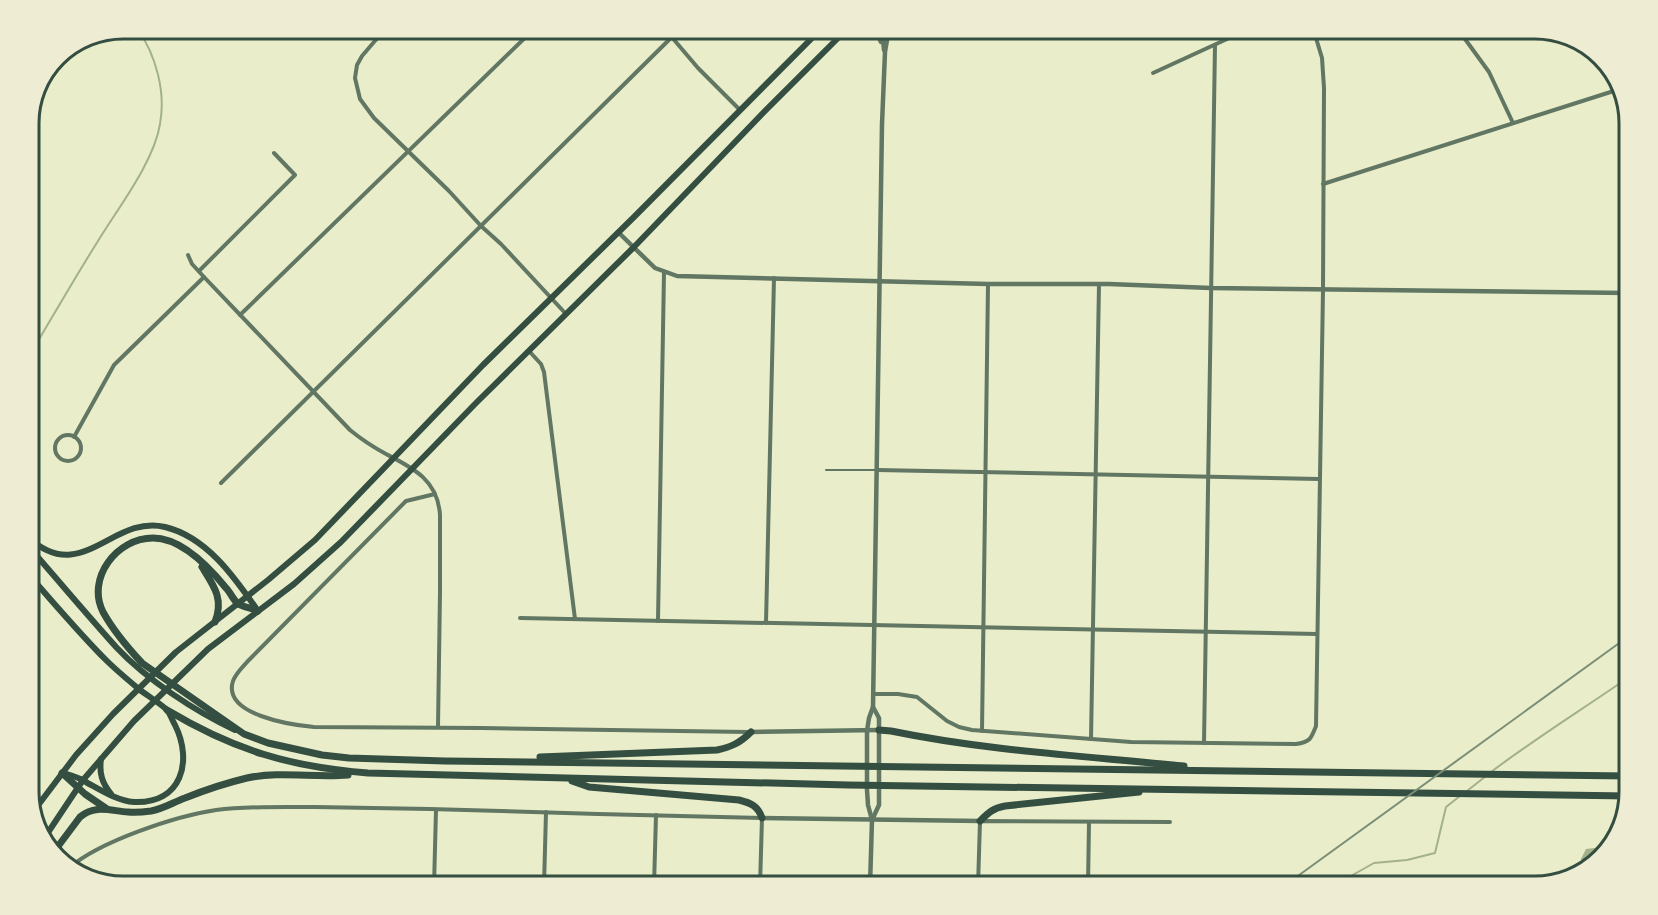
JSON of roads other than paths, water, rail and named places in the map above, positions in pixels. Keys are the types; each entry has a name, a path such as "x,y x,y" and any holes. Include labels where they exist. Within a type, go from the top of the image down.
{"highway":[{"path":"258,611 238,604 207,567 180,545 167,540 146,538 128,544 116,553 103,572 99,588 103,612 142,663 244,734 268,743 322,755 349,758 445,760 1619,776"},
{"path":"196,558 216,590 219,607 215,622"},
{"path":"167,710 196,727 264,756 319,769 368,774"},
{"path":"879,730 972,746 1223,771"},
{"path":"445,760 717,750 737,744 751,732"},
{"path":"62,773 107,809"},
{"path":"58,845 84,813 107,809 127,813 155,810 249,778 277,776 368,774 848,785 1533,794 1618,798"},
{"path":"564,778 589,787 739,800 756,807 762,818"},
{"path":"980,821 994,808 1005,806 1175,789"}],"main road":[{"path":"40,803 62,773 118,708 176,652 306,549 483,364 811,39"},
{"path":"49,831 83,780 134,721 208,649 323,560 837,39"},
{"path":"39,544 54,553 71,555 88,550 132,529 150,525 177,530 199,543 225,568 258,611"},
{"path":"39,558 118,649 141,670 214,720 244,734"},
{"path":"39,586 105,660 167,710 184,749 184,767 176,784 159,798 150,801 131,801 62,773"},
{"path":"102,757 101,774 111,794"}],"street":[{"path":"375,39 362,56 356,70 360,99 374,118 501,244 566,314"},
{"path":"240,315 524,39"},
{"path":"221,483 670,39"},
{"path":"672,39 740,110"},
{"path":"880,39 883,44"},
{"path":"883,39 885,52"},
{"path":"870,876 872,820 868,805 867,731 873,707 887,39"},
{"path":"1154,73 1228,39"},
{"path":"873,694 917,697 947,722 959,727 982,731 1131,742 1296,744 1304,743 1311,738 1316,726 1323,290 1324,77 1322,58 1316,39"},
{"path":"1465,39 1489,72 1513,123"},
{"path":"1204,743 1215,45"},
{"path":"1323,183 1613,91"},
{"path":"199,271 295,176 274,153"},
{"path":"618,232 655,268 676,276 1211,288 1619,293"},
{"path":"188,255 192,264 204,277 350,430 425,478 435,494 440,512 441,562 438,727"},
{"path":"658,621 664,272"},
{"path":"74,437 114,365 204,277"},
{"path":"766,623 774,279"},
{"path":"982,731 988,284"},
{"path":"1091,739 1099,284"},
{"path":"529,351 541,364 544,372 575,619"},
{"path":"61,437 74,437 81,447 79,454 73,460 65,461 56,453 56,442 61,437"},
{"path":"877,470 1319,479"},
{"path":"435,494 406,501 242,667 232,686 236,700 260,716 290,725 314,727 751,732 879,730"},
{"path":"520,618 1317,634"},
{"path":"872,820 879,805 879,717 873,707"},
{"path":"77,862 113,842 187,816 253,807 872,820 1170,822"},
{"path":"434,876 436,810"},
{"path":"544,876 546,812"},
{"path":"654,876 656,815"},
{"path":"760,876 762,818"},
{"path":"978,876 980,821"},
{"path":"1088,876 1089,822"}],"lane":[{"path":"826,470 877,470"}],"waterway":[{"path":"39,339 151,154 160,124 162,99 158,74 144,39"},
{"path":"1491,772 1619,684"},
{"path":"1467,791 1486,776"},
{"path":"1351,876 1374,863 1407,860 1435,853 1446,807 1460,796"}],"railway":[{"path":"1298,876 1619,643"}]}
